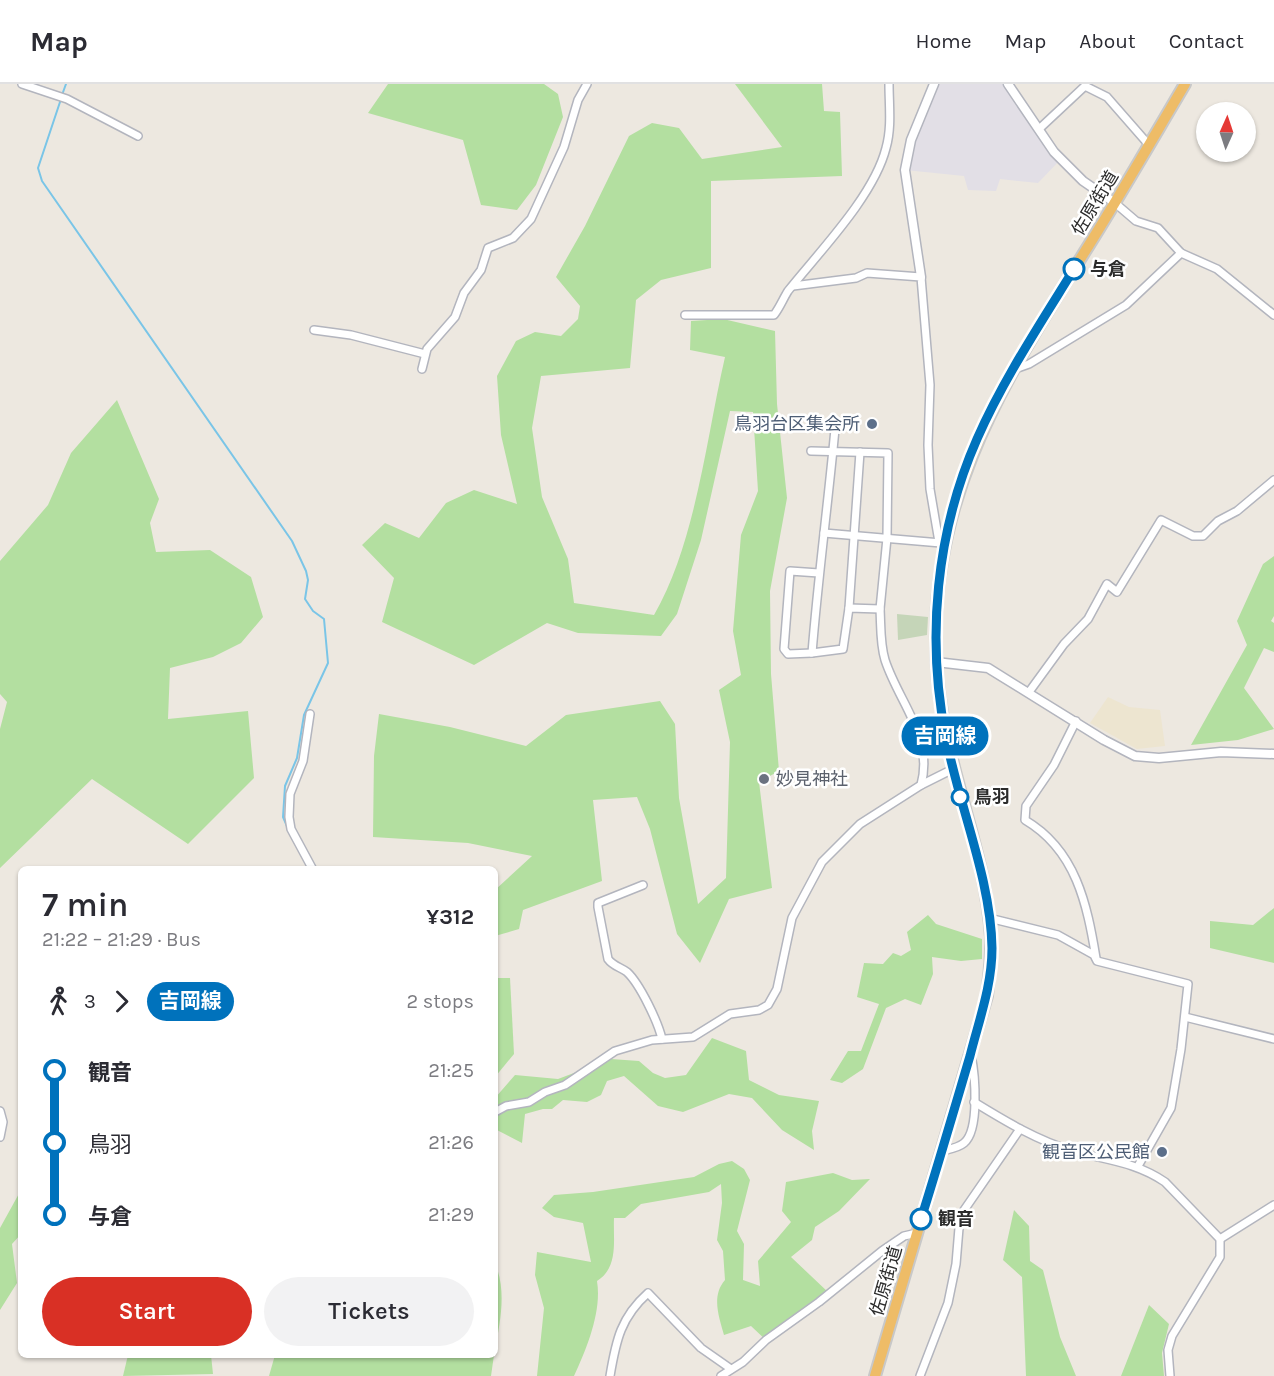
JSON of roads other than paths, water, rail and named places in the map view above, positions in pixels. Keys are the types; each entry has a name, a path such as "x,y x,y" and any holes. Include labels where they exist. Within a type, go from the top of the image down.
{"highway":[{"name":"佐原街道","path":"875,1376 987,996 992,949 989,918 940,705 936,662 937,597 942,543 961,480 977,440 1015,369 1185,84"}],"street":[{"path":"22,84 67,99 138,136"},
{"path":"422,369 425,354 455,317 464,293 481,270 488,248 513,238 531,219 564,147 578,100 587,84"},
{"path":"685,315 774,315 877,174 890,129 889,84"},
{"path":"824,533 942,543 930,489 928,446 930,385 921,277 905,170 911,140 934,84"},
{"path":"1008,84 1054,152 1083,181 1136,220 1158,228 1181,253 1217,269 1274,315"},
{"path":"1039,129 1085,86 1107,97 1149,146"},
{"path":"1015,369 1029,364 1126,305 1181,253"},
{"path":"794,286 856,278 867,273 921,277"},
{"path":"314,330 351,335 425,354"},
{"path":"812,652 835,429"},
{"path":"811,451 888,453 887,538 880,609 884,658 911,712 923,749 925,762 921,785"},
{"path":"819,573 790,571 784,649 788,654 843,649 849,608 860,452"},
{"path":"1029,692 1064,644 1088,619 1107,584 1117,592 1161,520 1193,536 1203,536 1218,521 1237,511 1274,480"},
{"path":"849,608 880,609"},
{"path":"936,662 988,668 1135,756 1274,754"},
{"path":"310,714 301,767 290,794 289,817 291,829 311,866"},
{"path":"1076,721 1054,765 1026,806 1025,820 1037,827 1065,854 1082,892 1096,961"},
{"path":"498,1110 506,1106 529,1102 545,1092 565,1085 615,1051 662,1039 693,1038 730,1014 759,1010 768,1005 777,989 792,918 822,862 860,824 921,785 953,769"},
{"path":"643,885 598,903 598,907 608,959 629,974 658,1021 662,1039"},
{"path":"989,918 1058,935 1094,955 1096,961"},
{"path":"1096,961 1188,984 1171,1108 1138,1166"},
{"path":"1185,1017 1274,1039"},
{"path":"942,1150 953,1149 966,1142 972,1129 975,1074 971,1052"},
{"path":"974,1102 1020,1129 1072,1151 1138,1166 1165,1182 1220,1239 1220,1257 1172,1336 1168,1350 1170,1376"},
{"path":"0,1111 3,1122 0,1137"},
{"path":"920,1376 948,1302 956,1264 960,1216 1020,1129"},
{"path":"1220,1239 1274,1205"},
{"path":"721,1376 731,1372 766,1340 819,1302 882,1251 904,1236 917,1233"},
{"path":"610,1376 619,1335 628,1314 648,1293 701,1348 731,1372"}],"waterway":[{"path":"62,95 66,84"},
{"path":"61,99 38,168 42,181 292,541 306,571 308,580 305,599 313,611 324,619 328,663 304,715 297,758 285,786 283,817 293,840"}],"place":[{"name":"与倉","path":"1074,269"},
{"name":"鳥羽台区集会所","path":"872,424"},
{"name":"妙見神社","path":"764,779"},
{"name":"鳥羽","path":"960,797"},
{"name":"観音区公民館","path":"1162,1152"},
{"name":"観音","path":"921,1219"}]}
